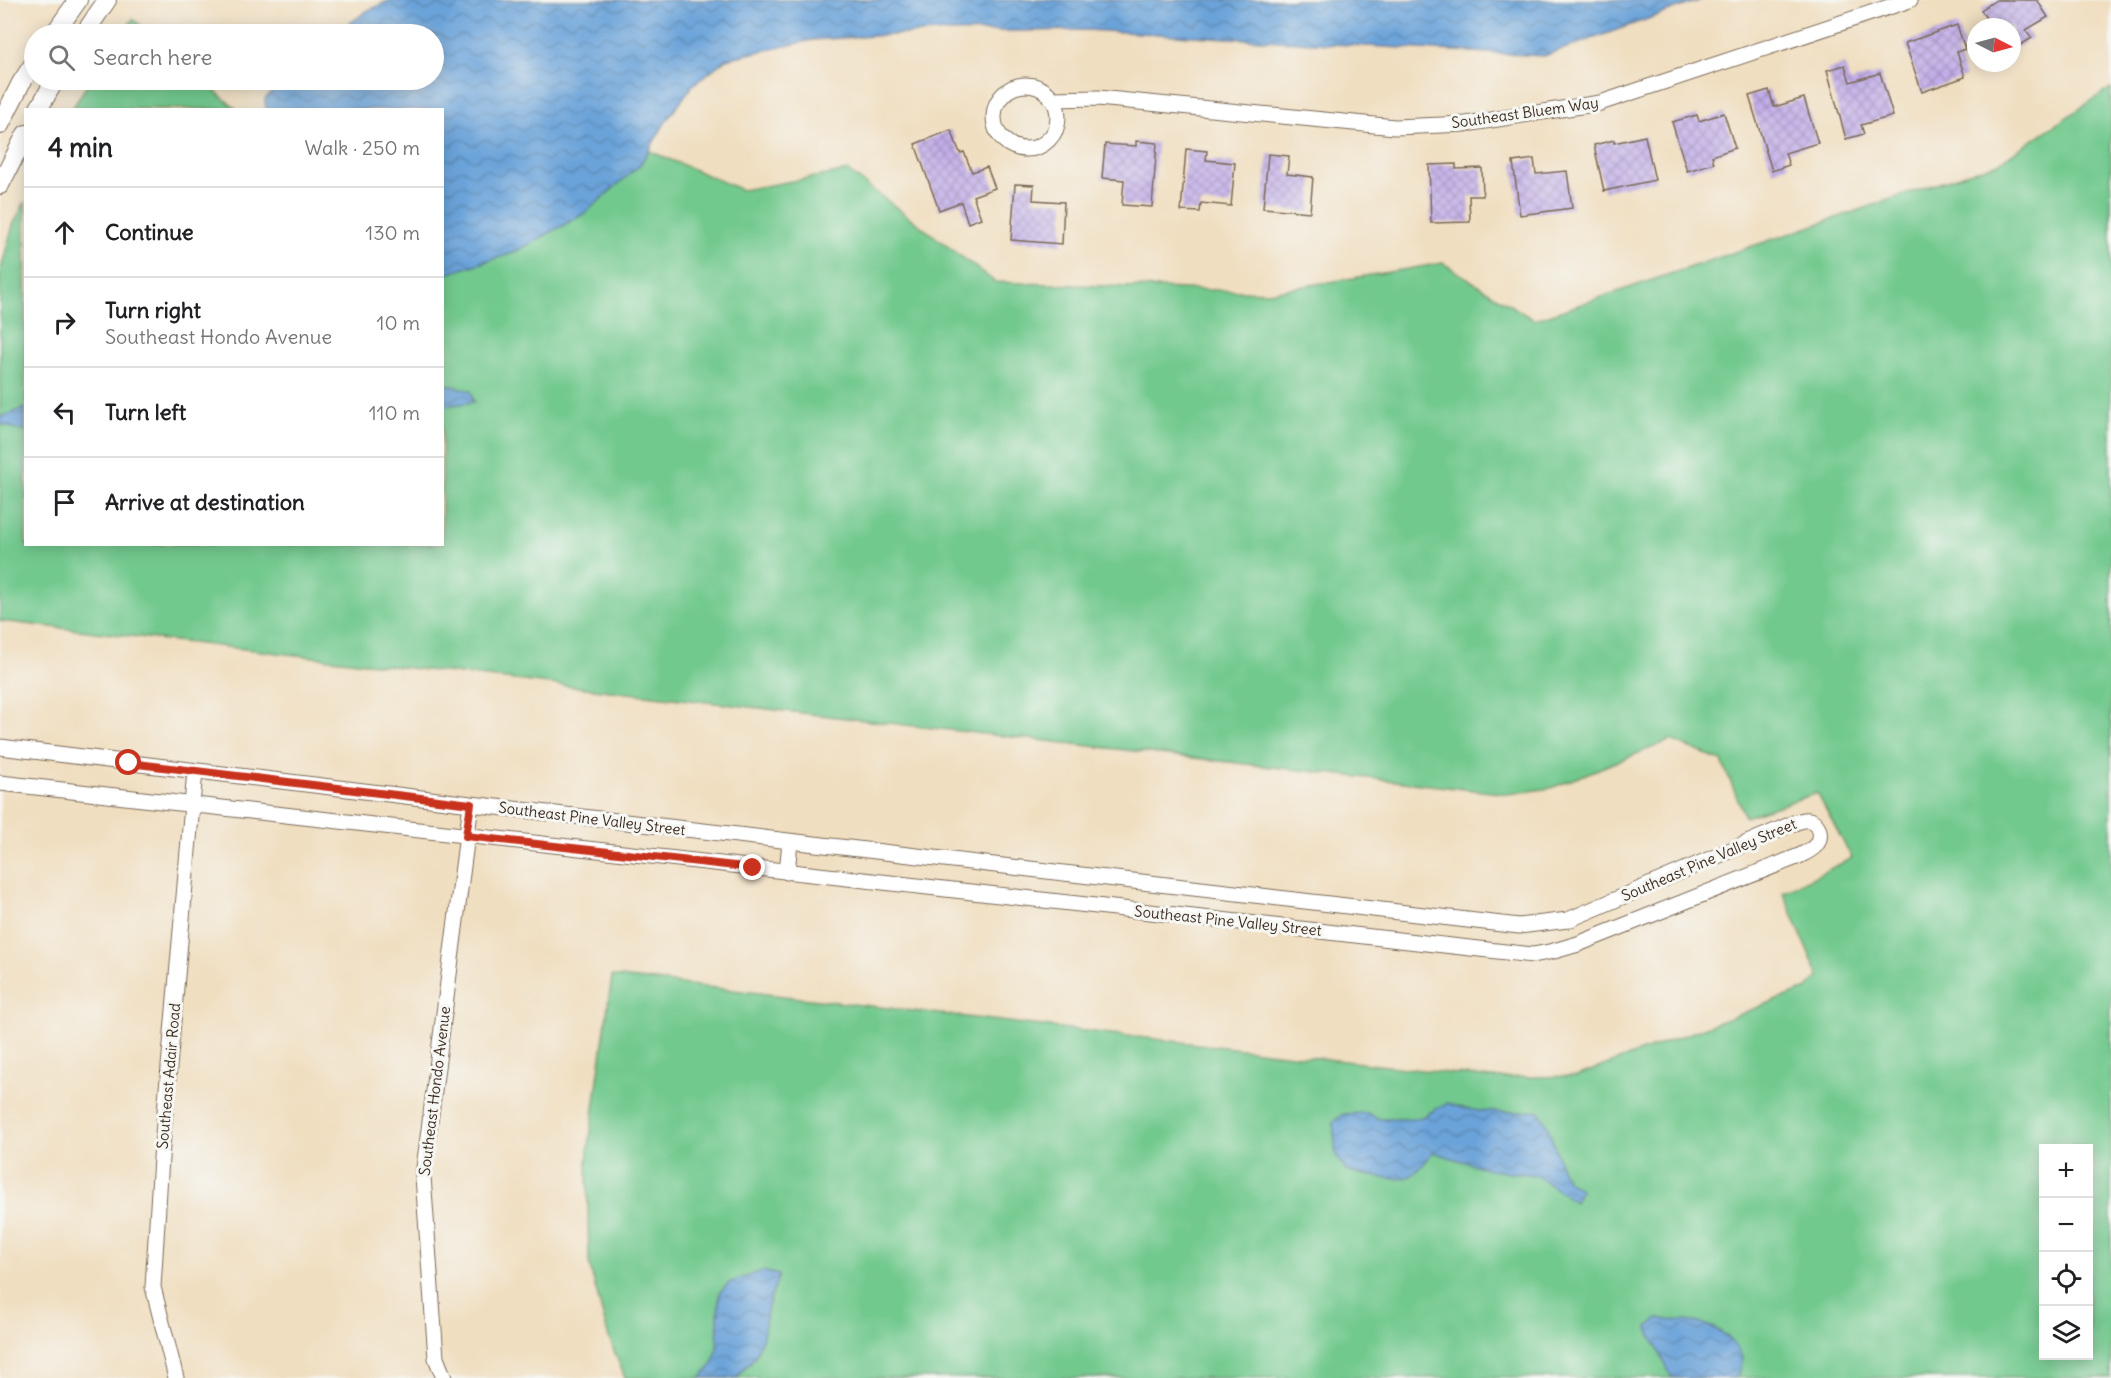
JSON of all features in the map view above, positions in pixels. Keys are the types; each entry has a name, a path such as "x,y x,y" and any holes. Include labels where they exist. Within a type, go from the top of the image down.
{"street":[{"path":"61,24 78,0"},
{"path":"90,24 106,0"},
{"name":"Southeast Bluem Way","path":"1052,99 1098,98 1395,127 1466,124 1600,103 1910,0"},
{"path":"0,125 24,78"},
{"name":"Southeast Bluem Way","path":"1025,85 1045,91 1052,99 1057,108 1058,119 1056,129 1050,139 1032,149 1012,146 1003,140 994,121 995,111 1005,93 1014,87 1025,85"},
{"path":"39,108 49,90"},
{"path":"0,185 24,138"},
{"name":"Southeast Pine Valley Street","path":"0,747 790,842 1519,926 1568,920 1807,819 1812,820 1818,826 1819,842 1799,856 1587,940 1533,955 0,783"},
{"name":"Southeast Adair Road","path":"176,1378 153,1287 161,1158 195,771"},
{"name":"Southeast Hondo Avenue","path":"444,1378 436,1358 423,1176 471,804"},
{"path":"787,872 790,842"},
{"path":"1101,907 1103,878"},
{"path":"1424,916 1427,943"}],"green space":[{"path":"133,19 139,24 129,24"},
{"path":"2111,88 2111,1378 625,1378 609,1338 589,1264 587,1160 612,976 1491,1078 1577,1076 1806,989 1819,977 1783,892 1852,858 1817,793 1745,817 1722,761 1671,740 1551,788 1508,794 0,621 0,272 13,225 24,204 24,546 444,546 444,138 645,149 742,190 848,171 995,282 1269,292 1443,263 1534,320 1998,163"},
{"path":"84,90 214,90 235,108 73,108"}],"water":[{"path":"390,0 1701,0 1544,56 1087,30 936,32 812,40 726,59 692,86 665,123 640,165 584,214 513,253 444,275 444,108 266,108 265,99 274,90 444,90 444,24 349,24 367,11"},
{"path":"444,384 471,391 474,402 444,406"},
{"path":"24,408 24,432 0,424 0,417"},
{"path":"1447,1103 1481,1111 1539,1111 1547,1124 1563,1173 1568,1181 1581,1190 1575,1202 1536,1175 1491,1170 1433,1152 1413,1174 1399,1179 1346,1171 1336,1155 1333,1122 1343,1114 1367,1113 1380,1119 1408,1119 1422,1117"},
{"path":"762,1271 779,1275 768,1306 763,1336 755,1357 738,1378 700,1378 713,1364 717,1350 719,1293 729,1283"},
{"path":"1658,1319 1697,1323 1718,1330 1735,1346 1743,1359 1738,1375 1733,1378 1672,1378 1647,1327"}],"building":[{"path":"1996,0 2037,0 2048,17 2026,30 2032,38 2021,45 2021,18 1986,18 1981,10"},
{"path":"1957,25 1965,49 1957,52 1965,77 1922,92 1905,43"},
{"path":"1845,65 1850,82 1880,73 1893,116 1861,125 1864,134 1846,139 1827,70"},
{"path":"1769,90 1774,107 1804,98 1818,143 1785,153 1789,165 1772,171 1749,96"},
{"path":"1724,113 1735,148 1712,156 1714,163 1687,171 1672,122 1697,115 1699,121"},
{"path":"951,130 960,153 964,152 972,172 987,167 995,188 973,196 981,218 968,223 961,202 939,210 915,144"},
{"path":"1645,136 1655,180 1604,191 1594,145"},
{"path":"1136,141 1157,143 1152,207 1122,205 1124,180 1102,178 1105,144 1136,146"},
{"path":"1186,149 1207,151 1206,160 1235,163 1231,206 1201,203 1200,212 1181,211"},
{"path":"1268,154 1289,156 1287,174 1313,177 1310,212 1263,208"},
{"path":"1534,159 1536,174 1567,171 1572,208 1520,215 1513,162"},
{"path":"1456,164 1456,169 1482,168 1483,196 1469,196 1470,222 1431,223 1429,165"},
{"path":"1015,184 1034,185 1033,200 1064,202 1062,244 1011,240"}],"route":[{"path":"129,763 471,804 466,836 753,868"}]}
